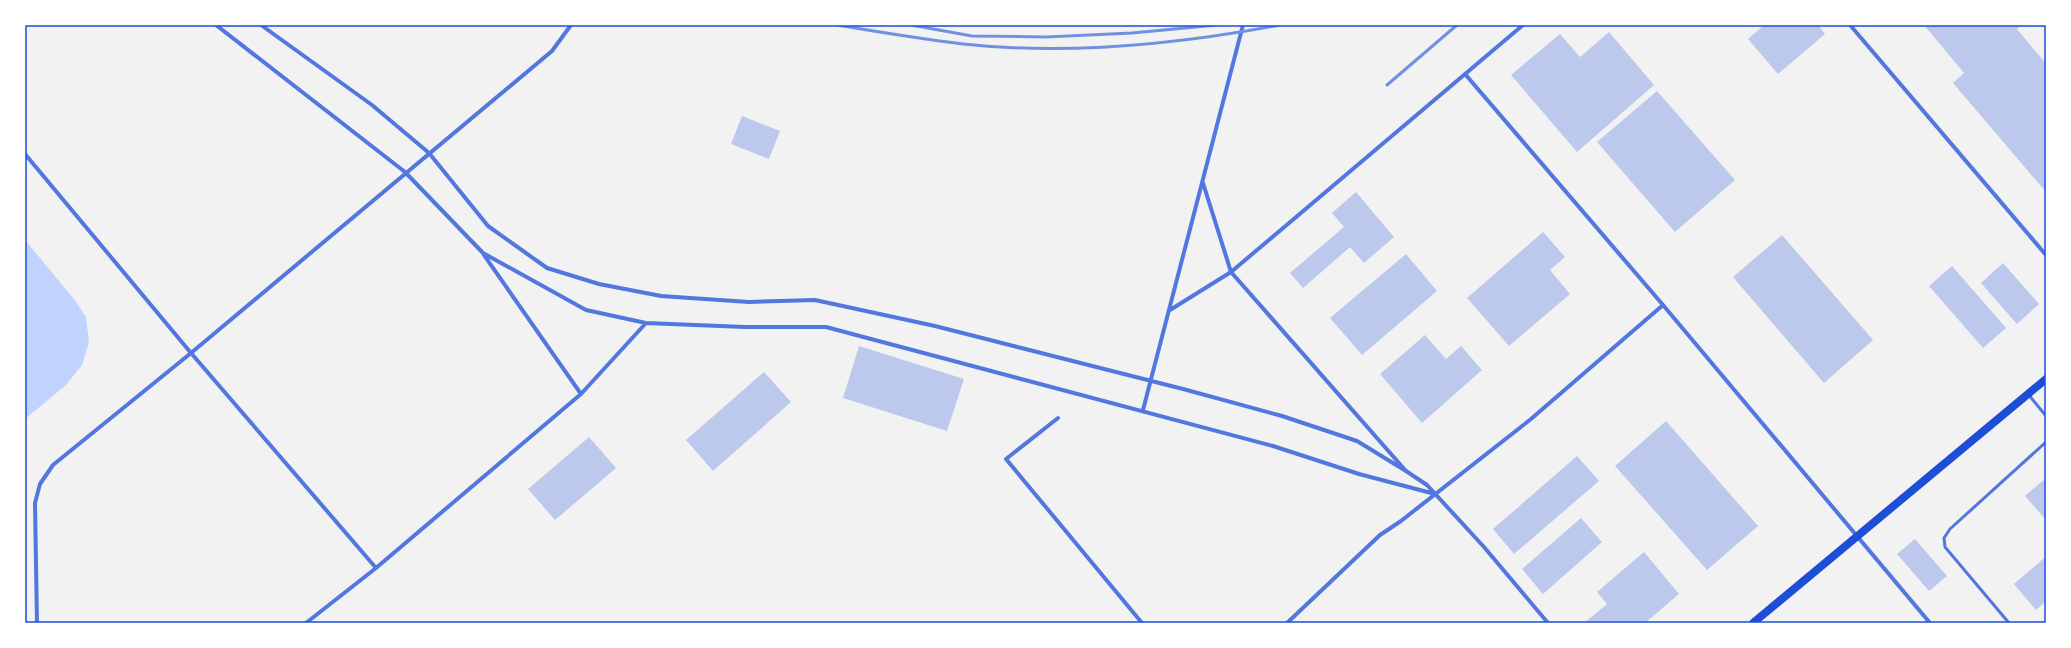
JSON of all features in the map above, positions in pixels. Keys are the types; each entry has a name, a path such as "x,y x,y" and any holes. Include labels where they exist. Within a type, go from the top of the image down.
{"main road":[{"path":"1753,623 1856,535 2046,379"}],"street":[{"path":"216,25 406,172 483,253 581,394"},
{"path":"261,25 372,105 429,153 488,226 547,268 599,284 661,296 749,302 815,300 935,326 1150,380 1282,416 1357,441 1427,485 1484,548 1548,623"},
{"path":"37,623 35,504 40,484 53,465 191,353 552,51 571,25"},
{"path":"1143,410 1243,25"},
{"path":"1170,310 1231,272 1523,25"},
{"path":"1850,25 2046,255"},
{"path":"1465,74 1663,305 1930,623"},
{"path":"25,154 191,353 376,568"},
{"path":"1203,183 1231,272 1406,471"},
{"path":"483,253 586,310 646,322 744,327 826,328 1143,410 1273,446 1359,474 1435,494"},
{"path":"1287,623 1380,535 1401,521 1531,418 1663,305"},
{"path":"306,623 376,568 581,394 646,322"},
{"path":"1058,418 1006,459 1142,623"}],"lane":[{"path":"2028,394 2046,416"},
{"path":"2009,623 1945,547 1944,538 1950,530 2046,442"}],"water":[{"path":"25,240 74,299 86,317 89,342 82,365 66,385 25,419"}],"building":[{"path":"1764,25 1818,25 1825,34 1778,74 1748,39"},
{"path":"1924,25 2021,25 2017,29 2046,64 2046,192 1953,83 1964,73"},
{"path":"1609,32 1654,85 1577,152 1511,75 1560,34 1580,57"},
{"path":"1657,91 1735,180 1675,232 1597,142"},
{"path":"742,116 780,131 769,159 731,144"},
{"path":"1356,192 1394,237 1364,263 1350,247 1303,288 1290,273 1344,227 1332,213"},
{"path":"1543,232 1565,257 1550,270 1570,294 1509,346 1467,298"},
{"path":"1782,235 1873,340 1824,383 1733,277"},
{"path":"1406,254 1437,291 1362,355 1330,318"},
{"path":"2003,263 2039,304 2017,324 1981,283"},
{"path":"1952,266 2006,328 1983,348 1929,286"},
{"path":"1425,335 1446,359 1461,346 1482,370 1422,423 1380,374"},
{"path":"859,346 964,379 947,431 843,398"},
{"path":"764,372 791,402 713,471 686,440"},
{"path":"1666,421 1758,526 1707,570 1615,466"},
{"path":"589,437 616,468 555,520 528,489"},
{"path":"1577,456 1599,481 1514,554 1493,529"},
{"path":"2046,478 2046,520 2025,496"},
{"path":"1581,518 1602,542 1543,594 1522,569"},
{"path":"1915,539 1947,576 1929,591 1897,554"},
{"path":"1644,552 1679,594 1645,623 1584,623 1607,604 1597,592"},
{"path":"2044,558 2046,560 2046,601 2036,610 2014,584"}],"railway":[{"path":"837,25 963,44 1041,48 1122,46 1202,38 1280,25"},
{"path":"911,25 972,36 1046,37 1132,33 1217,25"},
{"path":"1387,85 1457,25"}]}
